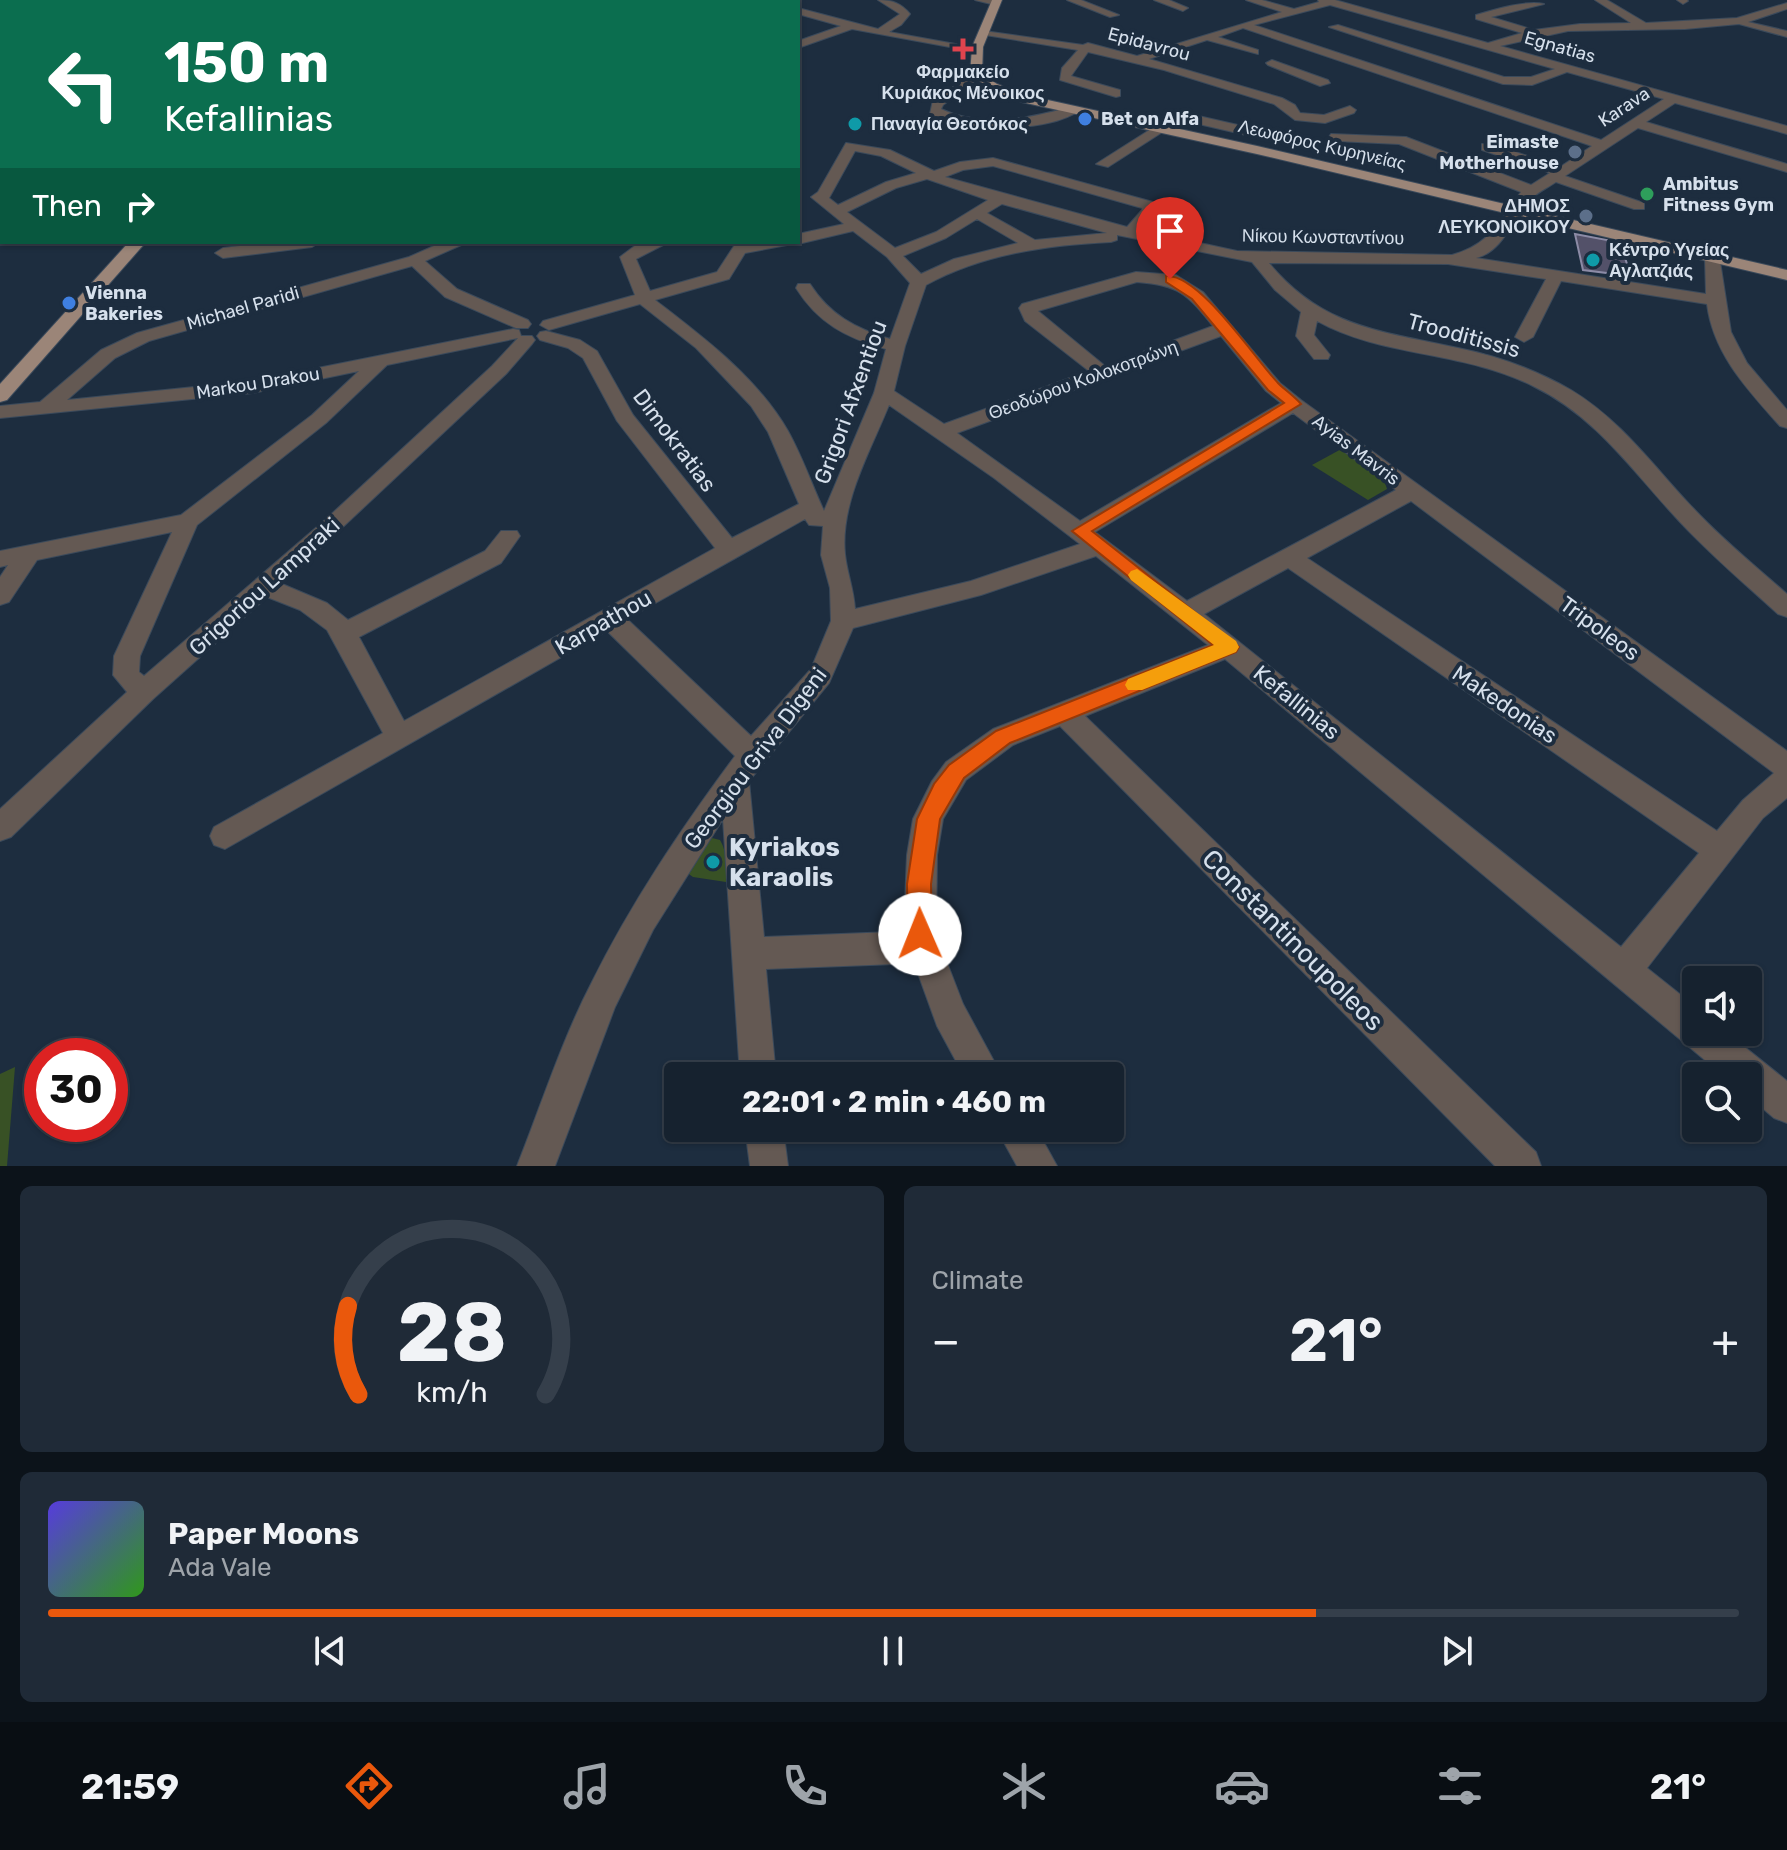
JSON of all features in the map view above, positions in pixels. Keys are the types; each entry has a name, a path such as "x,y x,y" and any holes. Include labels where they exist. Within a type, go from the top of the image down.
{"main road":[{"path":"976,75 977,49 996,1"},
{"name":"Λεωφόρος Κυρηνείας","path":"976,75 1005,93 1787,275"},
{"path":"0,376 120,244"},
{"path":"0,396 136,244"}],"street":[{"path":"879,33 897,23 905,14 883,0"},
{"path":"980,0 996,1"},
{"path":"1072,0 1114,15"},
{"path":"1161,0 1183,8"},
{"path":"1251,0 1291,12"},
{"path":"1600,0 1643,26"},
{"path":"1141,58 1327,1"},
{"name":"Egnatias","path":"1327,1 1787,130"},
{"path":"1533,32 1480,17 1521,5 1539,4"},
{"path":"1490,46 1533,32 1580,27 1738,23 1757,19 1787,6"},
{"path":"800,12 879,33 977,49"},
{"path":"1738,23 1787,34"},
{"path":"1243,25 1602,145"},
{"path":"800,44 850,26"},
{"path":"1334,27 1503,80 1532,81 1567,68"},
{"name":"Epidavrou","path":"984,34 1088,46 1141,58 1278,101 1291,108 1284,127"},
{"path":"1206,36 1254,52"},
{"path":"1088,46 1068,68 1064,78 1116,93"},
{"path":"1300,73 1347,61"},
{"path":"1272,63 1324,83"},
{"path":"976,75 937,103 934,111 954,118 1012,124 1045,120 1074,110"},
{"name":"Karava","path":"1491,243 1532,191 1674,98"},
{"path":"1194,119 1284,127 1325,119 1350,110"},
{"path":"1636,123 1787,168"},
{"path":"1257,150 1284,127"},
{"path":"1103,164 1159,128"},
{"path":"1336,137 1401,140 1532,191"},
{"name":"Νίκου Κωνσταντίνου","path":"835,212 810,198 824,195 847,148 846,141 885,153 929,176 1089,224 1257,258 1448,259 1713,300"},
{"path":"1487,147 1639,206"},
{"path":"981,162 998,163 1148,205 1150,210 1138,236 1085,238 1033,245 953,266 919,282 893,254 835,212 891,185 981,162"},
{"path":"893,254 941,235 975,212 1052,179"},
{"path":"975,212 1033,245"},
{"path":"800,239 855,226"},
{"path":"1448,259 1474,255 1491,243 1505,260 1527,270"},
{"path":"223,253 296,244"},
{"path":"643,296 628,257 648,244"},
{"path":"737,246 759,244"},
{"name":"Michael Paridi","path":"44,409 108,354 143,337 415,260 430,246"},
{"name":"Markou Drakou","path":"0,412 253,387 531,332 643,296 723,275 737,246"},
{"name":"Trooditissis","path":"1257,258 1274,281 1310,311 1340,325 1489,362 1571,399 1597,416 1689,519 1787,608"},
{"path":"1713,258 1713,300 1719,332 1726,346 1787,422"},
{"name":"Dimokratias","path":"415,260 451,293 531,332 574,344 590,355 624,417 729,550"},
{"path":"1524,337 1556,275"},
{"name":"Ayias Mavris","path":"1101,372 1031,317 1028,308 1100,285 1158,276 1190,290 1273,387 1412,491"},
{"name":"Grigori Afxentiou","path":"832,539 835,512 884,393 896,346 919,282"},
{"path":"804,288 812,303 840,327 896,346"},
{"name":"Georgiou Griva Digeni","path":"536,1166 608,986 642,919 692,838 744,768 820,676 843,621 842,588 832,539 809,508 788,454 758,402 729,369 643,296"},
{"path":"1310,311 1305,336 1321,355"},
{"name":"Θεοδώρου Κολοκοτρώνη","path":"944,431 1222,329"},
{"name":"Grigoriou Lampraki","path":"0,828 144,692 264,587 499,370 531,332"},
{"path":"0,559 188,521 319,419 383,360"},
{"name":"Kefallinias","path":"884,393 944,431 1186,613 1682,1018"},
{"path":"843,621 1028,574 1090,538 1294,404"},
{"path":"1186,613 1412,491"},
{"name":"Tripoleos","path":"1412,491 1787,767"},
{"name":"Karpathou","path":"225,836 729,550 809,508"},
{"path":"144,692 126,675 127,656 188,521"},
{"path":"344,633 493,557 509,536"},
{"path":"0,596 29,553"},
{"name":"Makedonias","path":"1290,558 1720,850"},
{"path":"264,587 325,611 344,633 399,737"},
{"path":"610,618 744,768 757,1062"},
{"path":"976,1062 949,1014 920,934 922,855 928,819 942,790 956,771 1003,737 1229,647"},
{"name":"Constantinoupoleos","path":"1065,713 1522,1166"},
{"path":"1624,970 1753,809 1787,780"},
{"path":"750,954 896,948 920,934"},
{"name":"Kefallinias","path":"1716,1046 1787,1105"},
{"path":"766,1142 769,1166"},
{"path":"1023,1142 1038,1166"}],"green space":[{"path":"1345,447 1383,476 1387,489 1368,500 1312,465"},
{"path":"712,838 720,840 724,850 726,882 693,877 686,872"},
{"path":"15,1067 7,1166 0,1166 0,1074"}],"building":[{"name":"Κέντρο Υγείας Αγλατζιάς","path":"1575,234 1607,240 1611,256 1625,258 1631,276 1583,270"}],"slow traffic":[{"path":"1135,685 1229,647 1137,575"}],"place":[{"name":"Φαρμακείο Κυριάκος Μένοικος","path":"963,49"},
{"name":"Bet on Alfa","path":"1085,119"},
{"name":"Παναγία Θεοτόκος","path":"855,124"},
{"name":"Eimaste Motherhouse","path":"1575,152"},
{"name":"Ambitus Fitness Gym","path":"1647,194"},
{"name":"ΔΗΜΟΣ ΛΕΥΚΟΝΟΙΚΟΥ","path":"1586,216"},
{"name":"Κέντρο Υγείας Αγλατζιάς","path":"1593,260"},
{"name":"Vienna Bakeries","path":"69,303"},
{"name":"Kyriakos Karaolis","path":"713,862"}],"route":[{"path":"920,934 919,884 928,819 942,790 956,771 1003,737 1229,647 1080,531 1176,471 1294,404 1273,387 1197,296 1170,279"}]}
